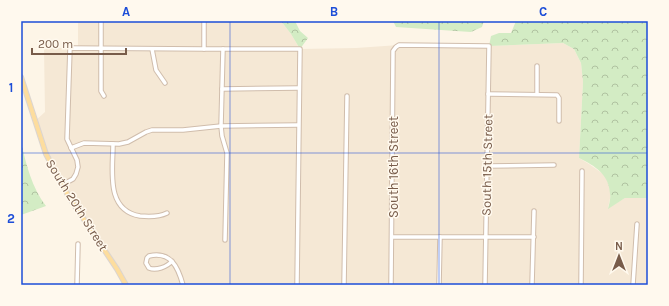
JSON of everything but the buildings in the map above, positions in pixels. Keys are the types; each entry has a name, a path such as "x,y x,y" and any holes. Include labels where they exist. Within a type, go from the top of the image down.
{"main road":[{"name":"South 20th Street","path":"21,77 46,154 62,186 126,285"}],"street":[{"path":"101,21 101,91 104,96"},
{"path":"204,21 204,49"},
{"name":"South 15th Street","path":"394,49 399,45 489,46 485,285"},
{"path":"62,186 73,179 78,167 77,160 67,139 70,48 300,49 297,285"},
{"path":"152,49 156,70 165,83"},
{"path":"223,49 221,126 227,153 225,240"},
{"name":"South 16th Street","path":"391,285 394,49"},
{"path":"537,66 537,94"},
{"path":"222,89 299,88"},
{"path":"488,94 557,95 559,98 559,121"},
{"path":"344,285 346,96"},
{"path":"71,148 84,143 113,144 128,142 152,130 183,130 221,126 298,125"},
{"path":"113,144 112,185 114,196 118,202 134,214 161,216 167,213"},
{"path":"487,166 554,166"},
{"path":"581,285 582,171"},
{"path":"532,285 534,211"},
{"path":"632,285 637,224"},
{"path":"392,237 534,237"},
{"path":"439,285 440,237"},
{"path":"77,285 78,244"},
{"path":"172,261 166,266 154,270 147,267 146,263 149,256 166,256 172,261 183,285"}],"shaded area":[{"path":"78,21 281,21 300,49 356,48 399,45 489,46 563,43 574,49 581,63 583,82 579,158 606,176 611,194 608,208 625,198 648,198 648,285 126,285 69,197 46,154 35,121 45,112 44,48 78,48"}],"green space":[{"path":"281,21 295,21 300,31 308,38 300,49 291,34"},
{"path":"393,21 484,21 482,27 471,32 396,27"},
{"path":"516,21 648,21 648,198 625,198 608,209 610,196 607,181 596,168 579,158 583,82 581,63 574,49 563,43 489,46 491,36 499,33 511,33"},
{"path":"21,142 33,184 46,206 21,215"}]}
